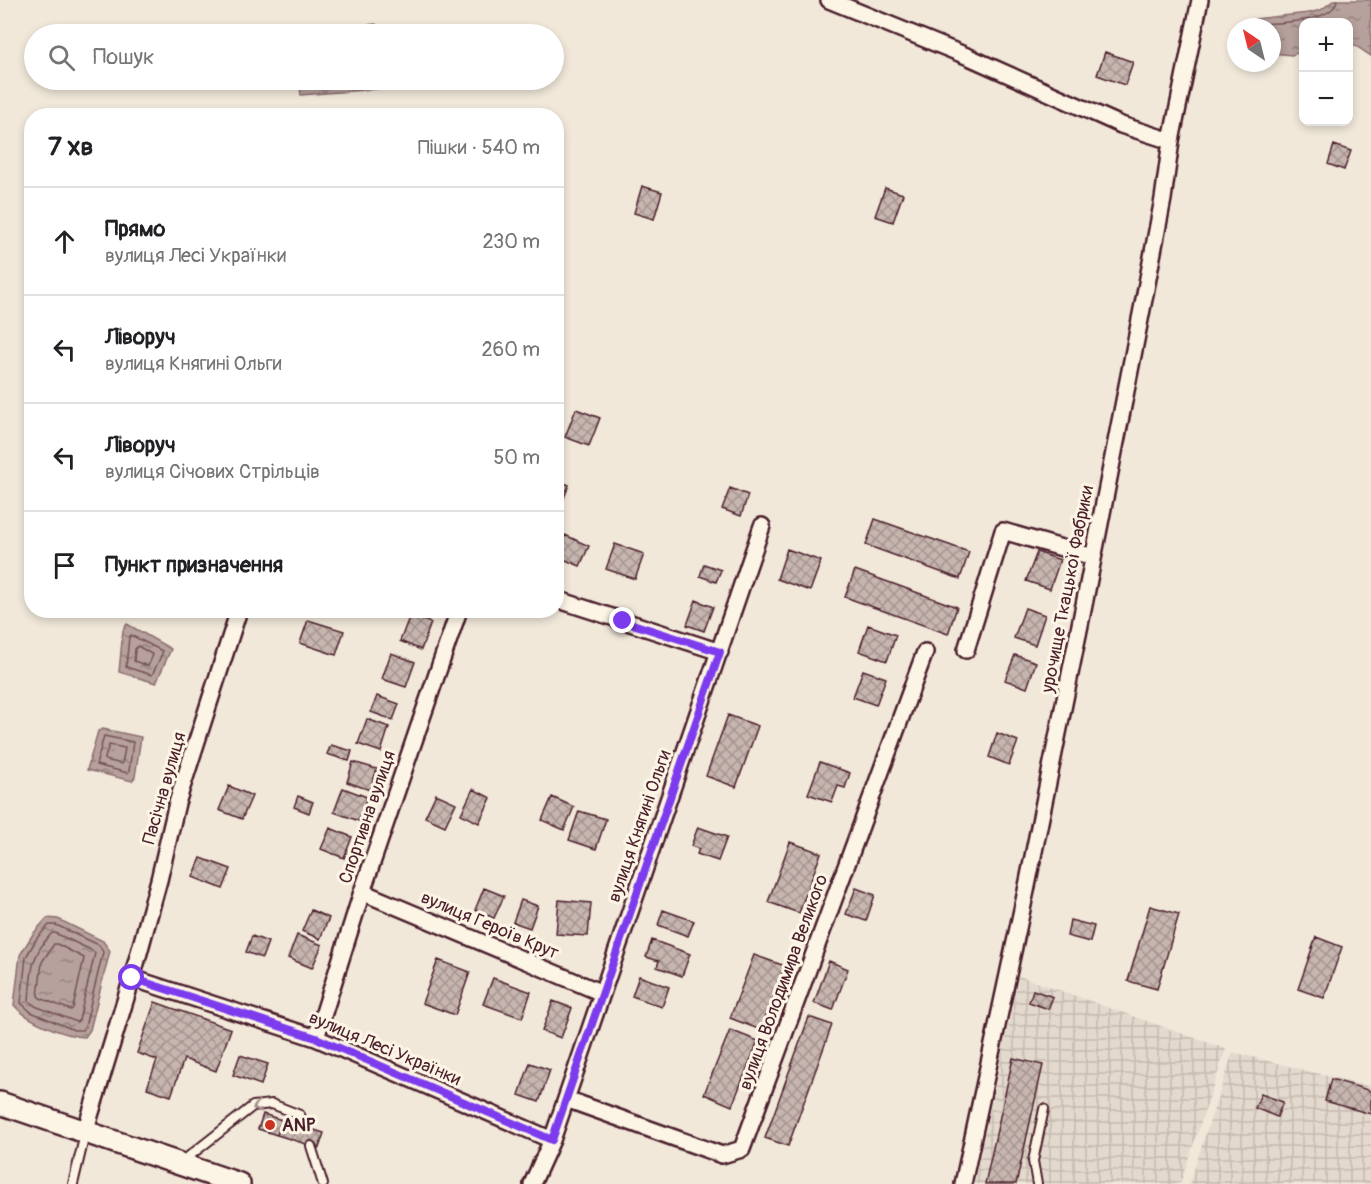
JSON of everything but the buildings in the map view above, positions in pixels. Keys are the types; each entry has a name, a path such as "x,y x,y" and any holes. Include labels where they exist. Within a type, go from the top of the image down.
{"main road":[{"path":"0,1102 238,1184"}],"street":[{"path":"829,0 969,57 1121,125 1171,141"},
{"name":"урочище Ткацької Фабрики","path":"963,1184 1026,891 1093,557 1163,199 1171,141 1200,0"},
{"name":"вулиця Княгині Ольги","path":"532,1184 552,1140 762,526"},
{"path":"966,650 1003,531 1093,557"},
{"path":"564,602 720,652"},
{"name":"Пасічна вулиця","path":"85,1132 132,978 177,803 236,618"},
{"name":"Спортивна вулиця","path":"316,1038 362,892 456,618"},
{"name":"вулиця Володимира Великого","path":"566,1099 722,1155 742,1149 925,652"},
{"name":"вулиця Героїв Крут","path":"362,892 602,993"},
{"name":"вулиця Лесі Українки","path":"132,978 316,1038 552,1140"}],"lane":[{"path":"179,1164 253,1106 272,1104 300,1115 304,1127"},
{"path":"1037,1184 1033,1161 1044,1109"},
{"path":"73,1184 85,1132"},
{"path":"311,1146 323,1184"}],"shaded area":[{"path":"1019,976 1226,1049 1180,1184 974,1184"},
{"path":"1233,1052 1371,1087 1371,1184 1189,1184"}],"water":[{"path":"1334,0 1371,0 1371,56 1353,44 1353,18 1299,18 1299,52 1292,55 1281,54 1281,18 1264,18 1321,10"},
{"path":"300,90 364,90 301,95"},
{"path":"127,624 171,649 156,683 119,672 123,630"},
{"path":"103,729 141,737 135,777 132,781 87,770 98,731"},
{"path":"47,918 58,919 103,941 110,951 90,1030 85,1037 46,1027 28,1017 14,1005 20,955 33,934"}],"place":[{"name":"ANP","path":"270,1125"}],"route":[{"path":"132,978 316,1038 552,1140 720,652 623,621"}]}
